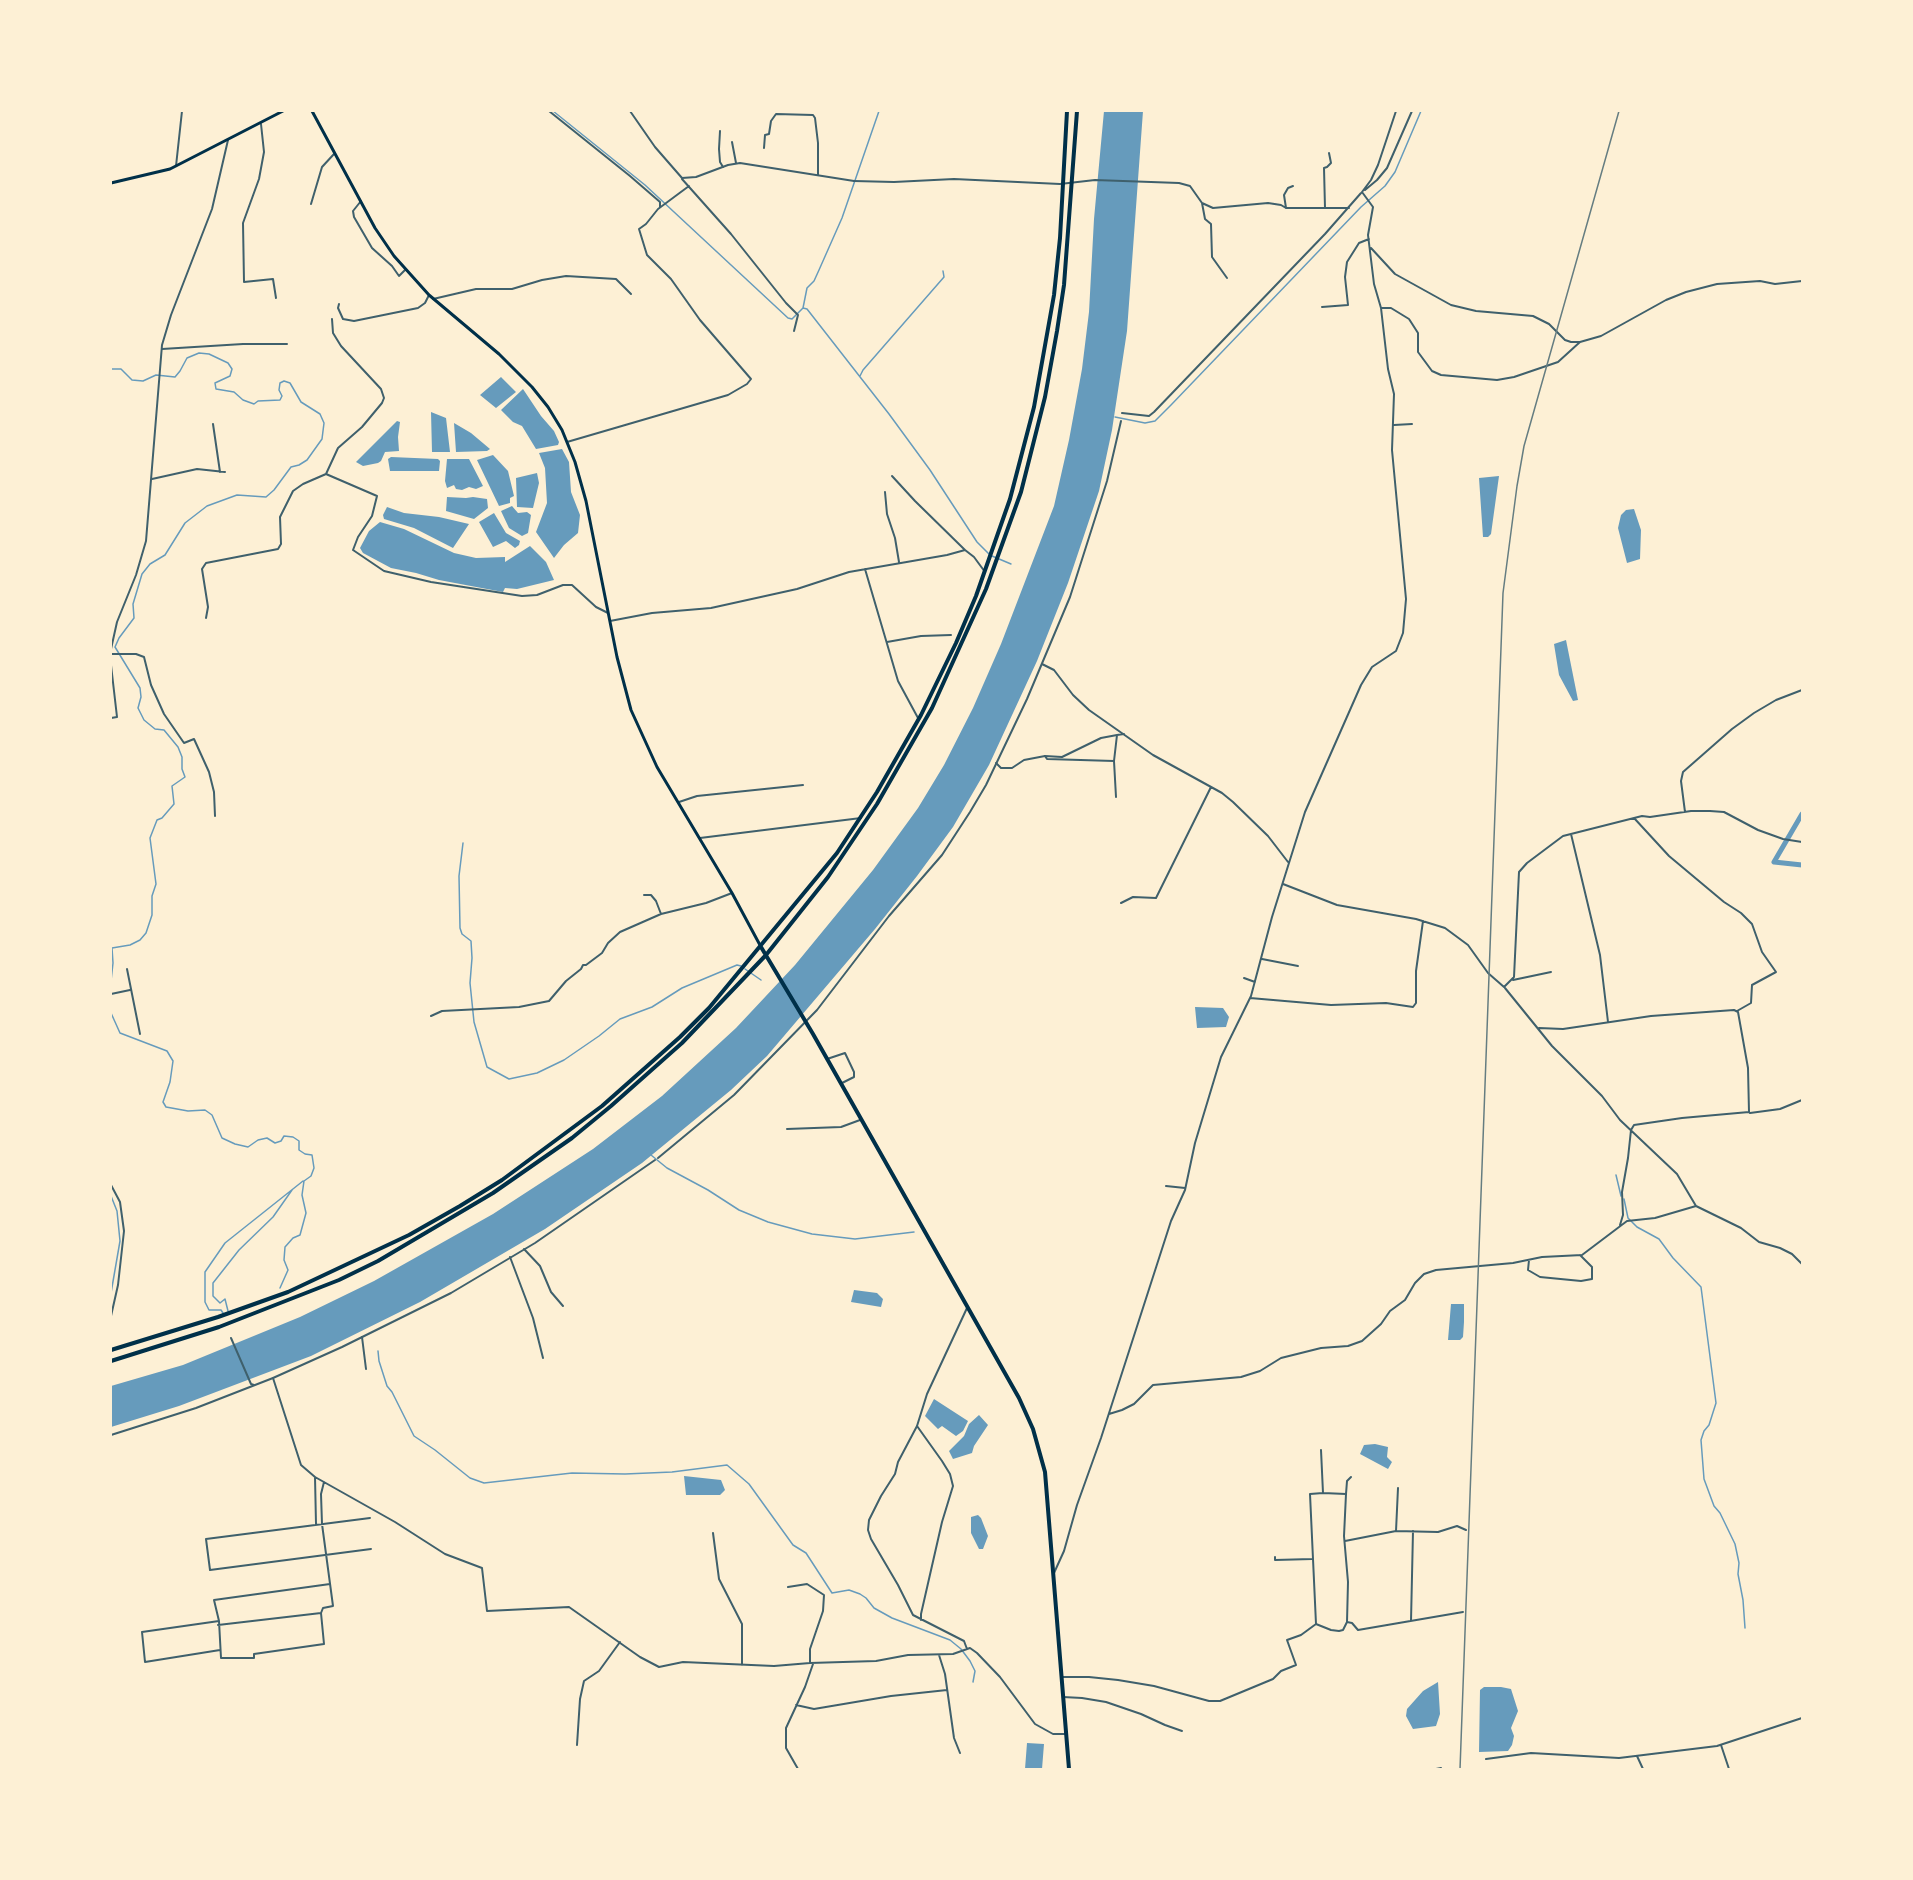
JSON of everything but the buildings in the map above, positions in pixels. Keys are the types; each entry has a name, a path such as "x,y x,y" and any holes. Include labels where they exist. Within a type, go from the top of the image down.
{"highway":[{"path":"111,1350 218,1317 288,1292 409,1235 502,1180 602,1106 648,1067 709,1008 837,853 894,765 919,720 956,643 1010,499 1027,435 1046,344 1060,238 1067,111"},
{"path":"111,1361 238,1320 291,1300 378,1261 493,1193 539,1162 611,1106 682,1043 766,955 828,877 903,760 950,671 1000,552 1027,470 1045,397 1064,285 1077,111"},
{"path":"761,947 1019,1398 1037,1442 1045,1472 1069,1769"}],"main road":[{"path":"111,183 176,166 283,111"},
{"path":"312,111 375,228 405,270 429,296 499,354 532,387 548,407 567,442 585,501 608,614 631,710 657,767 732,893 761,947"}],"street":[{"path":"176,166 182,111"},
{"path":"549,111 630,176 660,202 661,207"},
{"path":"630,111 655,147 798,315 794,331"},
{"path":"1363,194 1378,165 1396,111"},
{"path":"1122,413 1149,416 1154,412 1377,180 1387,168 1412,111"},
{"path":"764,148 765,135 769,134 773,117 776,114 796,113 813,116 819,143 818,174"},
{"path":"261,124 264,152 259,179 243,223 244,282 273,279 276,298"},
{"path":"720,130 720,162 723,167"},
{"path":"111,649 117,622 144,553 162,349 171,315 212,209 228,140"},
{"path":"732,142 736,163"},
{"path":"1325,208 1324,168 1330,163 1329,153"},
{"path":"311,204 322,167 334,154"},
{"path":"682,178 696,177 736,163 855,181 954,179 1072,184 1095,180 1185,184 1207,206 1220,209 1268,203 1286,208 1349,208"},
{"path":"567,442 728,395 747,384 751,379 700,320 671,279 647,255 639,229 661,207 689,186"},
{"path":"1286,208 1284,195 1288,188 1293,186"},
{"path":"1053,1575 1059,1564 1109,1414 1171,1221 1185,1188 1195,1143 1221,1057 1250,998 1288,862 1305,812 1361,685 1372,667 1396,651 1403,633 1406,599 1394,478 1394,394 1388,369 1381,308 1374,284 1369,238 1372,204 1363,194"},
{"path":"361,201 353,211 354,216 372,248 392,266 399,276 405,270"},
{"path":"1203,203 1205,219 1210,224 1212,256 1227,278"},
{"path":"1322,307 1348,305 1345,277 1347,261 1359,243 1369,238"},
{"path":"1371,248 1395,274 1433,297 1451,305 1476,311 1533,316 1549,324 1565,340 1580,342 1601,336 1673,296 1686,292 1717,284 1760,281 1775,284 1802,281"},
{"path":"433,299 476,289 512,289 566,276 616,279 631,294"},
{"path":"339,304 338,308 343,319 354,321 418,308 429,296"},
{"path":"1381,308 1391,308 1409,319 1418,333 1418,352 1427,366 1441,375 1497,380 1514,377 1558,362 1580,342"},
{"path":"206,618 208,607 202,569 206,563 278,549 281,544 280,517 293,490 326,474 338,448 369,420 384,398 381,389 336,338 331,328 332,319"},
{"path":"162,349 287,344"},
{"path":"111,1435 196,1408 252,1384 273,1378 451,1293 524,1249 656,1159 734,1095 805,1021 889,916 942,855 970,812 996,763 1070,597 1088,547 1121,421"},
{"path":"213,424 220,472"},
{"path":"1393,425 1412,424"},
{"path":"152,479 197,469 225,472"},
{"path":"326,474 377,496 372,516 358,537 353,550 384,571 431,582 522,596 537,595 563,585 572,585 596,608 608,614"},
{"path":"892,476 974,557 984,572"},
{"path":"885,492 900,562"},
{"path":"610,621 652,613 721,606 797,589 849,572 965,550"},
{"path":"865,569 898,681 919,720"},
{"path":"887,642 951,634"},
{"path":"113,654 144,657 151,685 164,714 184,743 194,740 213,783 215,816"},
{"path":"1042,664 1054,670 1073,695 1089,710 1153,755 1233,802 1268,836 1288,862"},
{"path":"111,665 117,717 111,718"},
{"path":"1686,812 1681,782 1683,772 1732,729 1755,713 1776,700 1802,690"},
{"path":"996,763 1001,768 1012,768 1024,760 1046,756 1062,757 1101,738 1124,734"},
{"path":"1116,796 1114,761 1117,735"},
{"path":"1046,756 1047,759 1114,761"},
{"path":"677,803 697,796 803,786"},
{"path":"1121,903 1133,897 1156,898 1211,787"},
{"path":"1513,980 1520,872 1527,863 1563,836 1634,818 1710,811 1725,812 1758,830 1783,839 1802,842"},
{"path":"699,838 861,818"},
{"path":"1539,1028 1563,1029 1651,1016 1737,1011 1751,1003 1752,985 1776,972 1762,952 1752,924 1669,856 1634,818"},
{"path":"1571,834 1600,955 1608,1022"},
{"path":"1283,884 1337,905 1380,911 1445,928 1468,945 1488,973 1504,987 1560,1055 1602,1096 1620,1120 1677,1173 1696,1206 1741,1228 1759,1242 1792,1254 1802,1264"},
{"path":"431,1016 442,1011 519,1007 549,1001 566,981 581,969 583,964 602,953 608,943 620,932 661,914 706,903 732,893"},
{"path":"644,895 651,895 661,914"},
{"path":"1250,998 1331,1005 1386,1003 1413,1006 1416,1003 1416,971 1423,921"},
{"path":"1262,959 1298,966"},
{"path":"128,969 130,990 140,1034"},
{"path":"1504,987 1513,980 1551,972"},
{"path":"1244,978 1255,982"},
{"path":"113,993 130,990"},
{"path":"1737,1011 1748,1068 1749,1112"},
{"path":"826,1059 845,1053 854,1077 840,1084"},
{"path":"1619,1226 1623,1215 1622,1194 1631,1130 1634,1125 1650,1121 1780,1109 1802,1100"},
{"path":"787,1129 841,1127 860,1120"},
{"path":"111,1185 120,1202 124,1231 118,1285 111,1316"},
{"path":"1166,1186 1185,1188"},
{"path":"1109,1414 1134,1404 1153,1385 1241,1377 1260,1371 1281,1358 1321,1348 1348,1346 1362,1341 1381,1324 1390,1311 1405,1300 1415,1283 1424,1274 1436,1270 1580,1255 1627,1221 1655,1218 1696,1206"},
{"path":"524,1249 540,1266 551,1292 563,1306"},
{"path":"1529,1260 1528,1270 1540,1276 1581,1281 1592,1279 1592,1267 1580,1255"},
{"path":"510,1257 532,1318 543,1358"},
{"path":"967,1308 927,1394 917,1426 898,1462 895,1474 869,1520 868,1530 913,1615 964,1641 967,1649"},
{"path":"362,1337 366,1369"},
{"path":"232,1340 252,1384"},
{"path":"273,1378 298,1460 304,1469 445,1554 482,1568 487,1611 569,1607 640,1657 657,1666 683,1662 774,1666 876,1661 908,1655 939,1656 970,1648 1000,1677 1035,1724 1053,1734 1066,1734"},
{"path":"917,1426 950,1474 953,1486 942,1522 921,1620"},
{"path":"1321,1450 1323,1493"},
{"path":"315,1477 316,1524"},
{"path":"1316,1624 1339,1631 1343,1630 1347,1622 1346,1494 1347,1481 1351,1477"},
{"path":"324,1482 321,1494 322,1524 333,1606 323,1608 321,1613 324,1644 254,1654 254,1658 221,1658 219,1621 214,1600 330,1584"},
{"path":"1396,1531 1398,1488"},
{"path":"1316,1624 1310,1494 1346,1494"},
{"path":"369,1518 206,1539 210,1570 371,1549"},
{"path":"1345,1541 1396,1531 1438,1532 1457,1526 1466,1530"},
{"path":"1411,1621 1413,1531"},
{"path":"712,1533 719,1579 742,1624 742,1665"},
{"path":"1275,1557 1275,1560 1312,1559"},
{"path":"788,1587 807,1584 824,1595 823,1611 810,1649 812,1663 788,1722 785,1739 786,1748 798,1769"},
{"path":"1347,1622 1352,1623 1358,1630 1463,1612"},
{"path":"218,1625 321,1613"},
{"path":"219,1621 141,1632 145,1662 220,1650"},
{"path":"1061,1677 1118,1680 1154,1686 1209,1701 1220,1701 1273,1679 1281,1671 1296,1665 1287,1640 1300,1635 1316,1624"},
{"path":"577,1745 580,1699 584,1681 599,1671 620,1642"},
{"path":"939,1656 950,1699 954,1738 960,1753"},
{"path":"796,1705 814,1709 891,1695 947,1689"},
{"path":"1063,1697 1106,1702 1182,1731"},
{"path":"1486,1759 1531,1753 1619,1758 1637,1756 1721,1745 1802,1718"},
{"path":"1721,1745 1729,1769"},
{"path":"1637,1756 1643,1769"},
{"path":"1436,1769 1441,1768"}],"water":[{"path":"1104,111 1143,111 1127,331 1112,430 1099,491 1068,583 1037,661 989,765 953,827 917,876 767,1056 731,1090 642,1163 545,1229 420,1302 311,1356 179,1406 111,1427 111,1386 183,1365 300,1317 374,1281 493,1214 593,1149 662,1096 736,1028 795,965 873,870 918,808 944,765 973,708 1001,644 1054,506 1082,369 1089,312 1094,219"},
{"path":"501,377 516,392 496,408 480,395"},
{"path":"523,389 554,431 558,445 536,449 522,426 513,422 501,410"},
{"path":"431,412 446,418 450,452 432,452"},
{"path":"397,421 400,422 399,451 385,452 378,463 363,466 356,462"},
{"path":"454,423 471,433 490,449 456,452"},
{"path":"562,449 569,462 571,492 580,515 578,533 554,558 536,532 547,503 545,468 539,453"},
{"path":"493,455 508,471 514,496 510,498 510,503 499,506 477,460"},
{"path":"391,457 438,459 440,461 439,471 390,471 388,459"},
{"path":"447,459 469,459 483,486 462,490 456,489 454,485 447,488 445,481"},
{"path":"537,473 539,483 533,508 517,507 516,478"},
{"path":"1499,476 1491,534 1483,537 1479,478"},
{"path":"447,497 487,499 488,508 474,519 446,511"},
{"path":"512,506 518,513 527,512 531,515 528,533 522,536 509,528 501,511"},
{"path":"387,507 404,513 439,517 469,524 453,548 414,528 384,519 383,515"},
{"path":"1634,509 1641,530 1640,559 1627,563 1618,528 1621,515 1626,510"},
{"path":"494,513 506,533 520,541 515,548 506,541 493,547 479,522"},
{"path":"380,522 404,529 454,553 476,558 505,557 505,562 530,546 546,562 554,580 517,589 505,588 503,592 391,568 363,553 360,548 369,531"},
{"path":"1566,640 1578,700 1573,701 1559,675 1554,644"},
{"path":"1195,1007 1223,1008 1229,1017 1226,1027 1197,1028"},
{"path":"854,1290 877,1293 883,1299 881,1307 851,1302"},
{"path":"1451,1304 1464,1304 1463,1337 1460,1340 1448,1340"},
{"path":"934,1399 968,1421 963,1431 956,1436 942,1426 938,1429 925,1416"},
{"path":"979,1415 988,1425 972,1453 953,1459 949,1451 964,1436 969,1424"},
{"path":"1375,1444 1388,1447 1387,1457 1392,1462 1388,1469 1360,1454 1364,1445"},
{"path":"684,1476 721,1480 725,1490 720,1495 686,1495"},
{"path":"978,1515 988,1536 983,1549 979,1549 971,1533 971,1517"},
{"path":"1438,1682 1440,1714 1436,1726 1413,1729 1406,1716 1407,1709 1423,1691"},
{"path":"1484,1687 1511,1689 1518,1711 1511,1728 1514,1736 1508,1751 1479,1752 1480,1690"},
{"path":"1027,1743 1044,1744 1042,1769 1025,1769"}],"waterway":[{"path":"553,111 645,185 788,318 792,319 803,308 807,309 889,414 930,470 977,542 989,554"},
{"path":"803,308 807,288 814,281 842,218 879,111"},
{"path":"1115,417 1145,423 1155,421 1361,207 1385,186 1395,172 1421,111"},
{"path":"860,376 944,277 943,271"},
{"path":"111,369 121,369 132,380 143,381 156,375 175,377 187,358 199,353 209,354 228,363 232,369 230,376 215,383 216,389 234,392 243,400 254,404 258,401 280,400 282,396 279,390 280,383 284,381 290,383 301,402 320,414 324,423 322,439 307,460 291,467 266,497 237,495 207,506 185,523 165,555 150,564 142,574 133,604 134,618 115,647 140,688 141,697 138,708 144,720 155,729 164,730 178,747 185,777 172,786 174,804 162,818 157,820 150,838 156,884 152,896 152,915 146,933 140,940 130,945 112,948 111,981"},
{"path":"992,556 1011,564"},
{"path":"1802,814 1774,862 1802,865"},
{"path":"463,843 459,876 460,928 462,934 471,941 470,983 474,1022 487,1067 509,1079 537,1073 564,1060 620,1019 652,1007 682,988 737,965 741,966"},
{"path":"745,969 761,980"},
{"path":"111,991 111,1002"},
{"path":"111,1013 120,1033 167,1051 173,1061 170,1082 163,1102 166,1107 188,1111 205,1110 212,1115 222,1138 235,1144 248,1147 258,1140 267,1138 275,1143 281,1141 284,1136 293,1137 299,1141 299,1150 312,1155 314,1168 311,1176 304,1181 302,1195 306,1213 300,1235 293,1238 285,1247 284,1260 288,1270 280,1288"},
{"path":"651,1155 667,1168 739,1210 768,1222 812,1234 855,1239 914,1232"},
{"path":"1616,1175 1621,1196"},
{"path":"223,1313 221,1310 209,1310 205,1302 205,1272 225,1243 303,1181"},
{"path":"228,1311 225,1299 220,1303 213,1296 213,1283 239,1250 273,1217 292,1190"},
{"path":"111,1196 117,1211 120,1241 111,1293"},
{"path":"1624,1199 1628,1218 1637,1227 1659,1239 1673,1258 1701,1287 1716,1403 1701,1440 1704,1479 1714,1506 1720,1513 1735,1544 1745,1628"},
{"path":"378,1351 387,1386 414,1436 470,1478 484,1483 572,1473 672,1472 727,1465 749,1484 793,1545 806,1553 832,1593 849,1590 860,1594 874,1608 892,1618 950,1640 970,1661 975,1671 973,1682"}],"railway":[{"path":"1460,1769 1503,593 1524,446 1619,111"}]}
